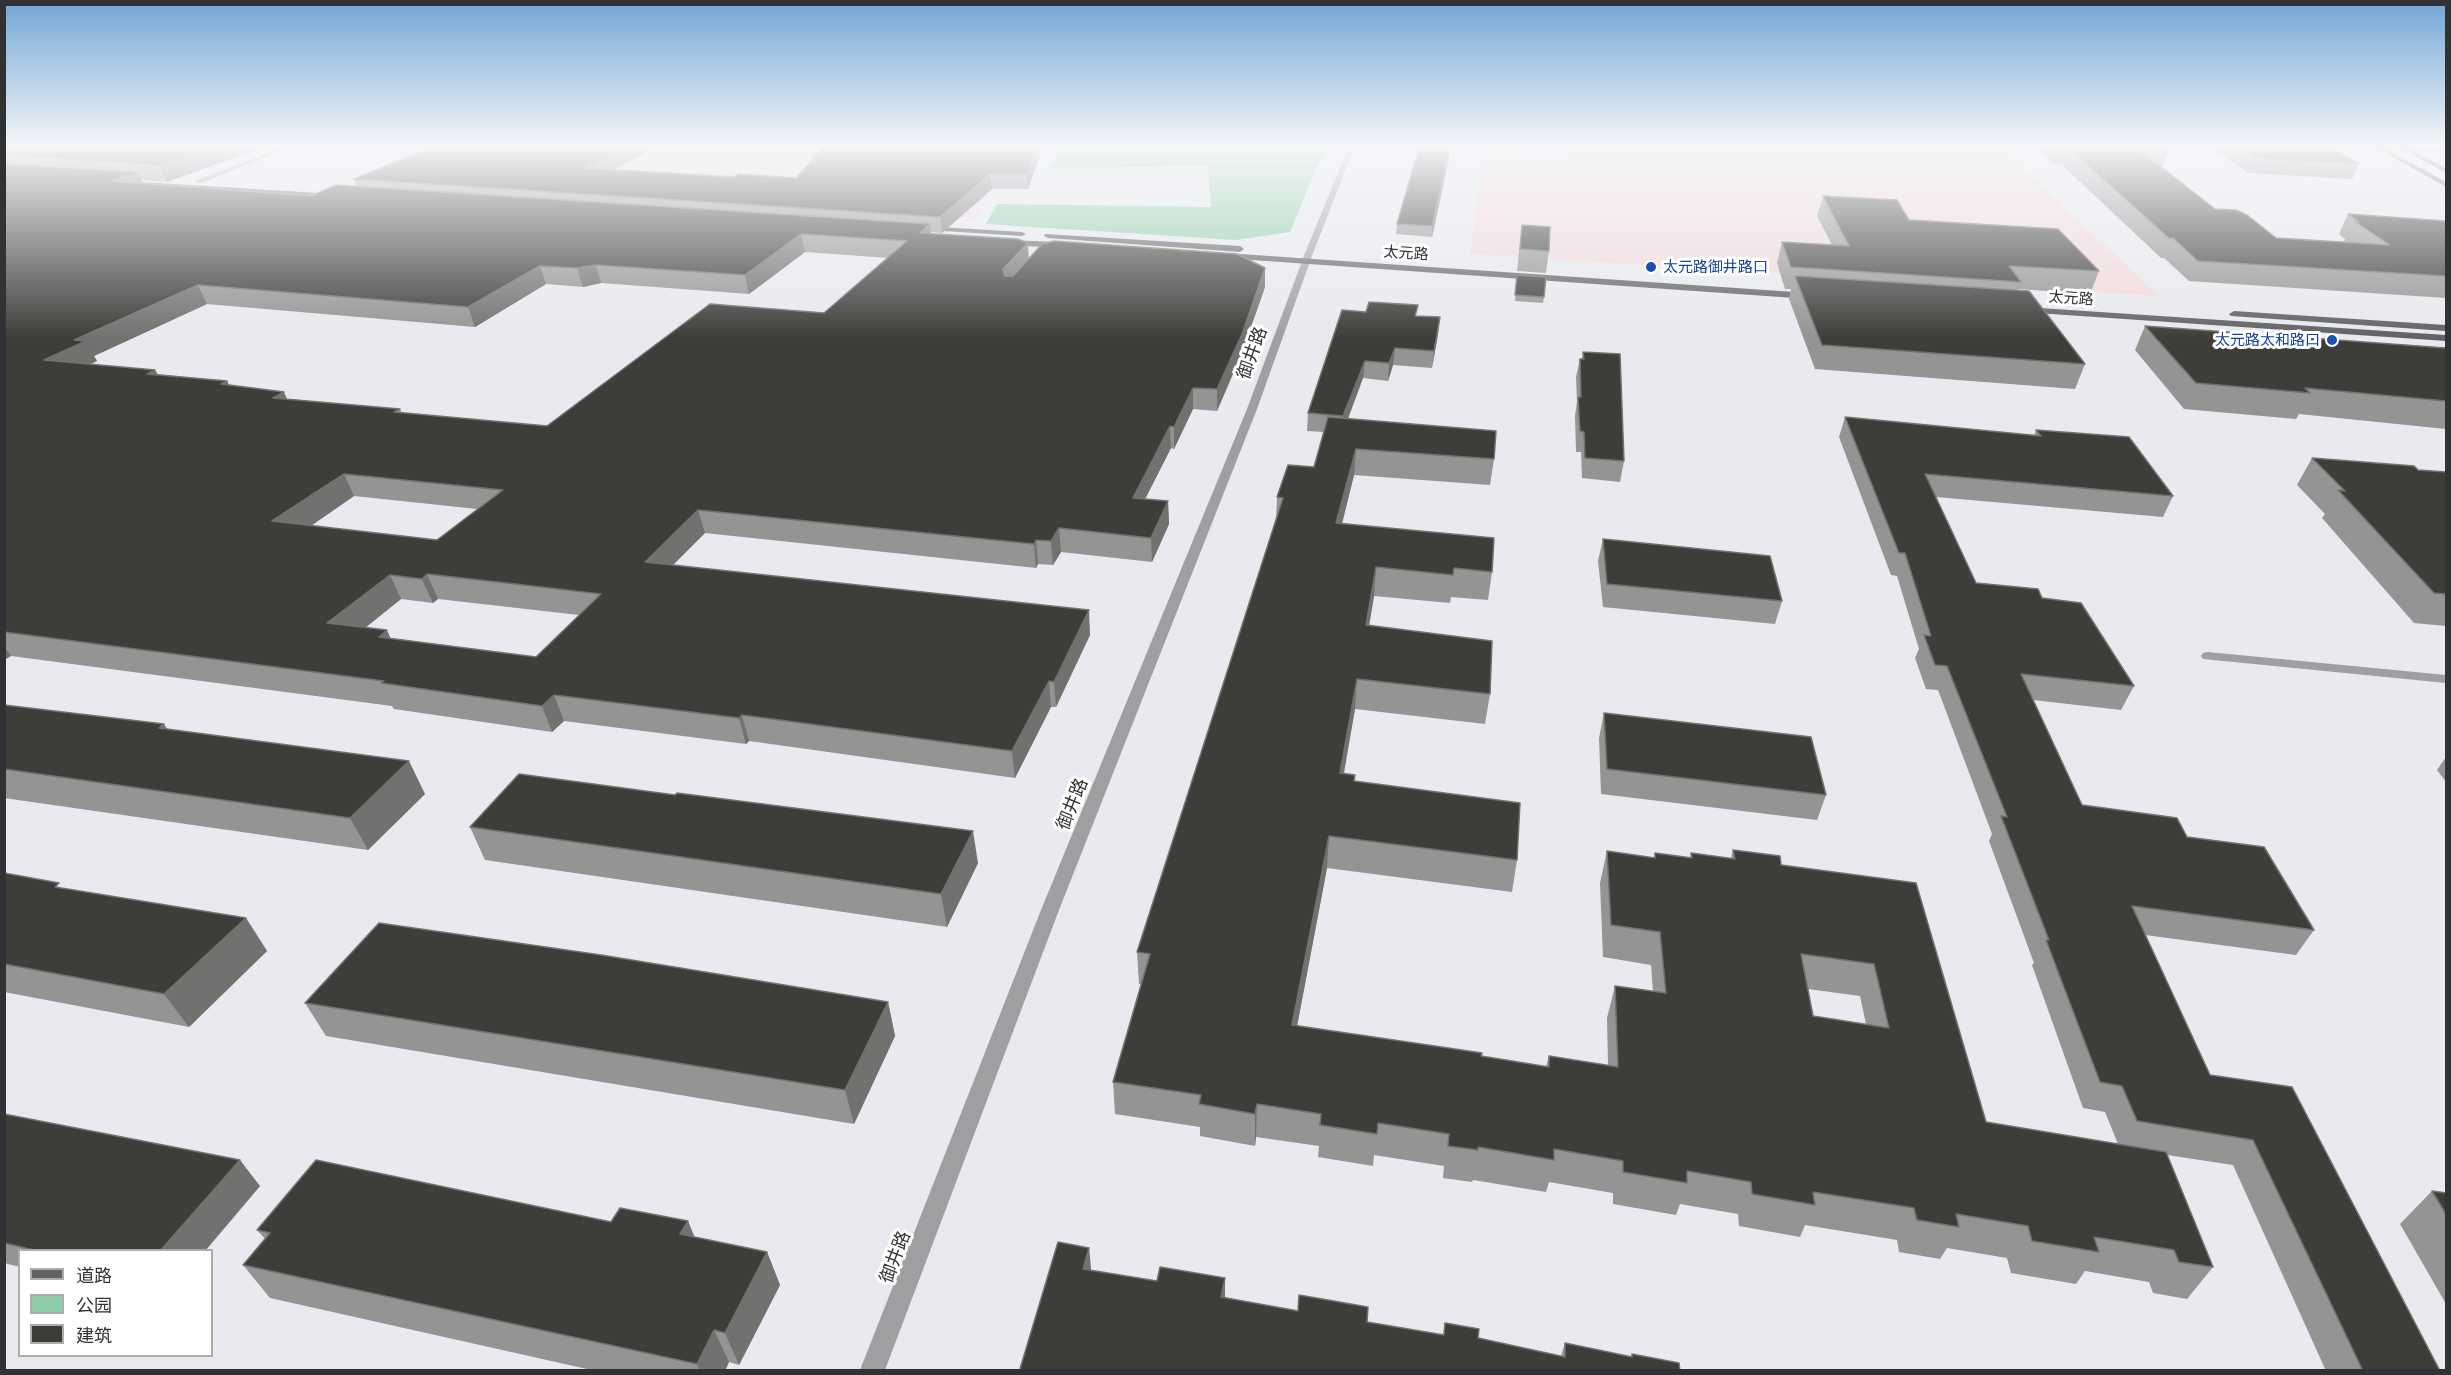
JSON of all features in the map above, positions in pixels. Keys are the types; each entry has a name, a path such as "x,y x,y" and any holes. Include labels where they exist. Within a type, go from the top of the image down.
{"main road":[{"name":"太元路","path":"910,227 1819,296"},
{"name":"太元路","path":"922,236 1807,286"},
{"name":"太元路","path":"2020,300 2446,328"},
{"name":"太元路","path":"2009,309 2446,338"}],"street":[{"name":"御井路","path":"872,1371 1050,910 1252,409 1327,210"},
{"path":"1045,253 1052,245"},
{"path":"2208,656 2446,680"}],"shaded area":[{"path":"846,210 980,210 976,218"},
{"path":"1476,210 2069,210 2159,296 1470,254"}],"green space":[{"path":"994,210 1299,210 1290,232 1236,240 986,224"}],"building":[{"path":"4,210 719,210 930,224 920,233 1018,239 1028,243 1003,269 1005,276 1013,276 1042,244 1054,241 1237,254 1265,268 1242,334 1217,389 1193,388 1174,427 1170,426 1133,498 1168,501 1151,538 1059,528 1051,541 1036,540 1034,544 698,510 645,562 1089,610 1054,682 1049,681 1012,751 742,715 739,718 554,695 542,706 381,683 384,681 4,632","holes":["801,234 907,241 824,313 710,304 547,426 394,412 400,409 273,398 284,392 221,384 227,381 147,374 155,370 44,360 86,341 74,340 198,285 468,307 540,266 577,268 596,265 745,275","344,474 503,490 437,540 272,521","427,574 601,594 536,657 379,637 387,630 327,623 390,575 422,579"]},
{"path":"835,210 948,210 940,217"},
{"path":"1401,210 1436,210 1432,226 1397,224"},
{"path":"1830,210 1903,210 1909,220 2058,229 2099,271 2009,266 2021,282 1791,267 1782,242 1849,246"},
{"path":"2138,210 2236,210 2247,215 2276,238 2390,245 2354,221 2359,222 2348,214 2446,221 2446,276 2198,261 2173,238 2169,238"},
{"path":"1522,225 1550,227 1549,251 1520,249"},
{"path":"1517,275 1546,277 1544,297 1515,295"},
{"path":"1795,276 2029,291 2085,364 1822,345"},
{"path":"1369,302 1418,305 1415,316 1440,317 1434,351 1395,348 1389,363 1365,361 1343,416 1308,413 1342,310 1366,312"},
{"path":"2145,326 2446,348 2446,401 2305,388 2310,393 2196,383"},
{"path":"1583,352 1620,354 1624,461 1585,458 1584,432 1580,431 1578,397 1581,397 1580,359 1584,359"},
{"path":"1328,417 1496,431 1494,459 1356,449 1336,523 1494,538 1492,572 1454,568 1453,575 1376,567 1366,625 1492,641 1490,694 1357,679 1340,773 1355,775 1354,781 1520,803 1517,860 1329,836 1292,1025 1482,1053 1481,1056 1549,1067 1549,1056 1618,1067 1615,986 1666,993 1660,932 1611,925 1607,851 1655,858 1655,853 1692,858 1691,853 1735,859 1733,850 1780,856 1781,865 1916,883 1986,1122 2166,1152 2213,1267 2179,1262 2174,1250 2094,1237 2099,1252 2032,1241 2028,1226 1956,1214 1959,1227 1917,1220 1914,1208 1813,1192 1815,1205 1752,1194 1751,1182 1687,1171 1687,1183 1623,1172 1623,1161 1554,1149 1554,1160 1478,1147 1478,1150 1448,1146 1449,1134 1378,1123 1377,1134 1320,1125 1321,1114 1257,1104 1255,1114 1199,1104 1201,1095 1113,1082 1150,954 1137,952 1283,498 1277,497 1288,465 1314,467","holes":["1801,954 1874,964 1889,1028 1813,1016"]},
{"path":"1845,417 2041,436 2036,430 2129,437 2173,496 1925,474 1976,583 2038,589 2042,598 2081,603 2134,686 2021,674 2082,805 2177,818 2187,837 2264,847 2314,930 2132,906 2210,1075 2292,1087 2440,1371 2363,1371 2253,1140 2137,1121 2122,1086 2100,1082 2001,816 2007,817 1947,666 1935,665 1924,635 1931,636 1905,553 1899,553"},
{"path":"2312,458 2414,466 2418,470 2446,472 2446,594 2434,593 2338,490 2345,491"},
{"path":"1603,539 1770,556 1782,601 1607,584"},
{"path":"4,705 164,724 159,728 409,761 350,818 4,769"},
{"path":"1604,713 1811,737 1826,795 1607,769"},
{"path":"519,774 973,831 941,894 470,827"},
{"path":"4,873 59,883 55,887 246,918 164,994 4,964"},
{"path":"379,923 601,955 888,1002 845,1090 305,1003"},
{"path":"4,1114 240,1160 162,1249 30,1249 4,1243"},
{"path":"316,1160 611,1222 620,1208 688,1221 680,1234 767,1252 725,1333 714,1330 697,1364 243,1265 270,1233 257,1230"},
{"path":"2432,1191 2446,1193 2446,1214"},
{"path":"1058,1242 1089,1248 1083,1269 1157,1281 1160,1267 1225,1278 1221,1297 1298,1311 1299,1295 1368,1307 1367,1322 1444,1335 1445,1323 1479,1329 1478,1338 1565,1357 1565,1343 1632,1357 1632,1354 1679,1363 1680,1371 1028,1371 1020,1369"}],"place":[{"name":"太元路御井路口","path":"1651,267"},
{"name":"太元路太和路口","path":"2332,340"}]}
